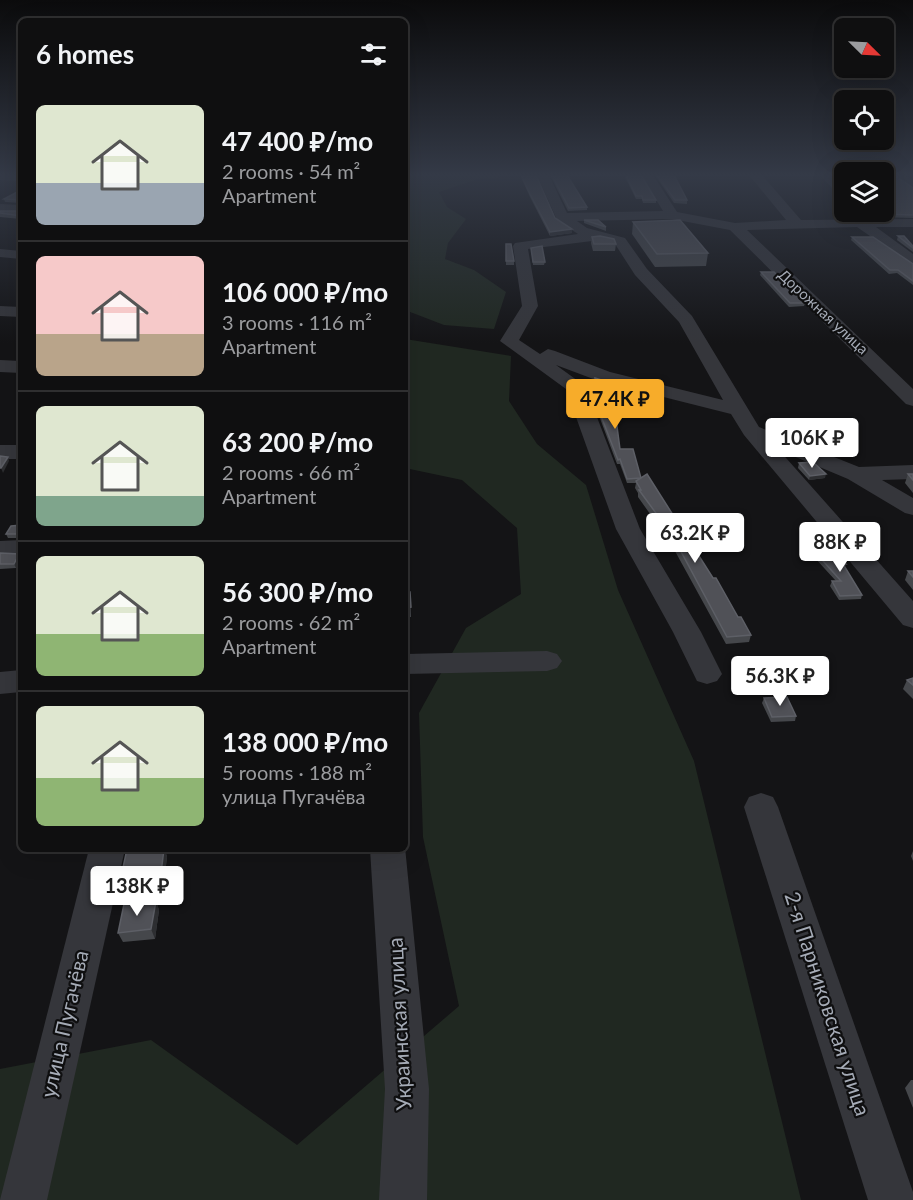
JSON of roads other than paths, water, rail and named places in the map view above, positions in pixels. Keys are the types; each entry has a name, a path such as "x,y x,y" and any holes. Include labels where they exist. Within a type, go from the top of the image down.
{"street":[{"path":"582,231 620,241 641,272 686,320 751,430 913,618"},
{"name":"Дорожная улица","path":"739,231 913,400"},
{"path":"872,231 913,261"},
{"path":"509,341 530,306 520,246 600,236"},
{"path":"0,253 18,255"},
{"path":"0,311 18,312"},
{"path":"509,341 603,376 740,410"},
{"path":"509,341 575,386 628,529 687,632 707,674"},
{"path":"0,366 18,367"},
{"path":"751,430 856,474 913,508"},
{"path":"0,452 18,452"},
{"path":"856,474 913,472"},
{"path":"0,549 18,548"},
{"path":"408,664 547,661"},
{"path":"0,683 18,681"},
{"name":"2-я Парниковская улица","path":"761,807 892,1200"},
{"name":"улица Пугачёва","path":"23,1200 106,852"},
{"name":"Украинская улица","path":"388,852 407,1089 403,1200"}]}
